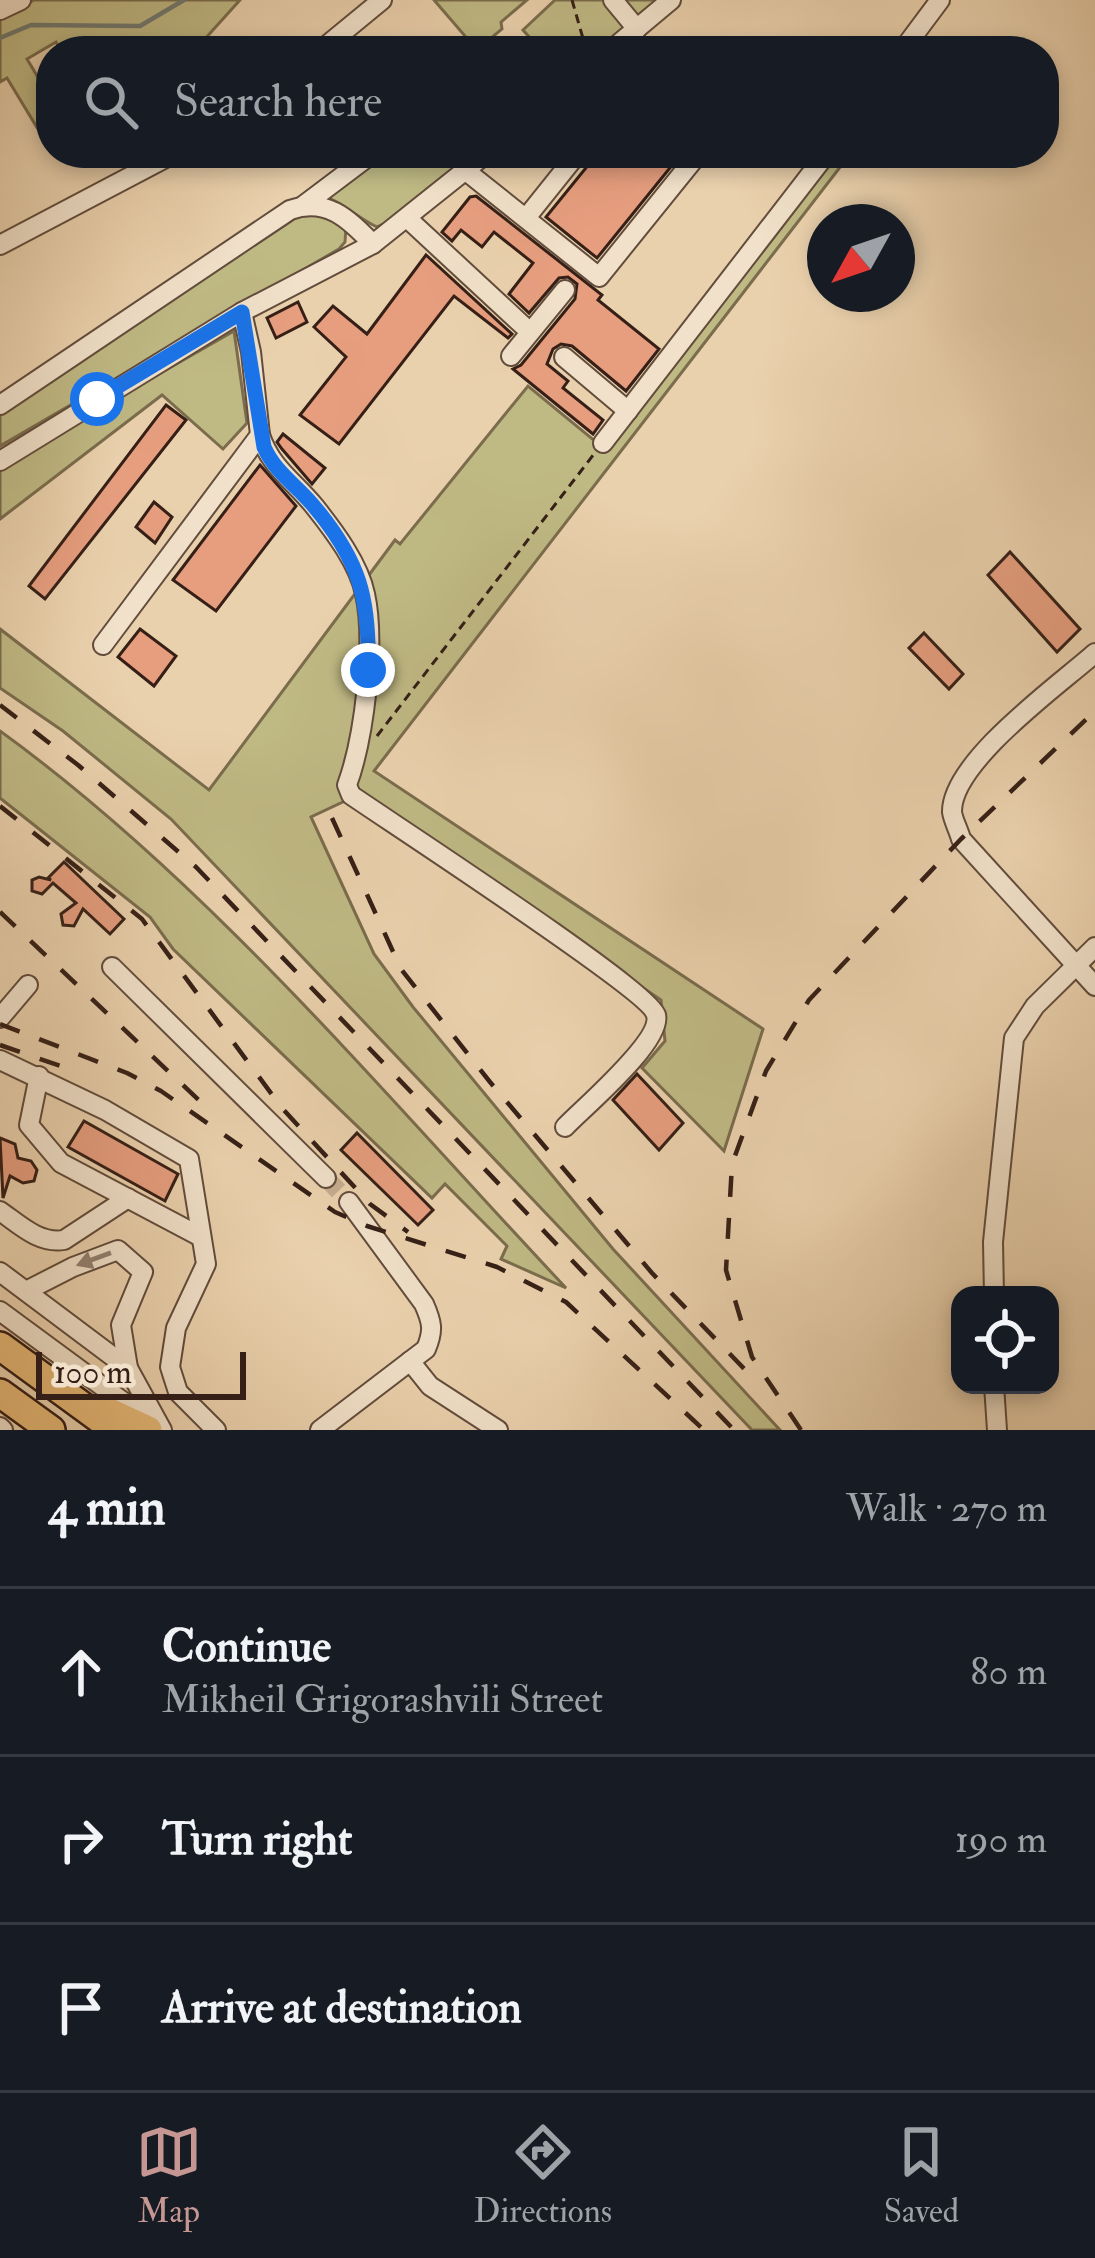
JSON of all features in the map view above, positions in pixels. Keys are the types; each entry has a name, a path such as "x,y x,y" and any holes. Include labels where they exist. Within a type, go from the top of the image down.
{"highway":[{"path":"0,1346 115,1430"},
{"path":"58,1389 148,1430"},
{"path":"0,1393 50,1430"}],"street":[{"path":"338,36 382,0"},
{"path":"613,0 637,29"},
{"path":"628,36 671,0"},
{"path":"913,36 940,0"},
{"path":"0,245 146,168"},
{"path":"0,405 353,168"},
{"path":"0,461 242,312 373,244 470,168"},
{"path":"526,218 566,168"},
{"path":"466,171 599,277 686,168"},
{"path":"603,443 814,168"},
{"path":"304,205 345,216 373,244"},
{"path":"408,220 530,332"},
{"path":"511,356 565,290"},
{"path":"242,312 260,435 273,466 313,506 348,555 365,590 368,670 347,785 351,795 595,962 647,1001 656,1016 655,1033 565,1126"},
{"path":"564,357 628,411"},
{"path":"103,646 260,435"},
{"path":"1095,653 975,761 959,784 952,812 961,838 1095,986"},
{"path":"994,1286 993,1242 1014,1039 1035,1006 1095,947"},
{"path":"112,967 326,1178"},
{"path":"0,1018 28,985"},
{"path":"0,1060 39,1076 189,1159 206,1264 176,1328 170,1367 178,1392 216,1430"},
{"path":"39,1076 29,1125 61,1163 201,1237"},
{"path":"0,1211 39,1238 53,1242 64,1240 128,1198"},
{"path":"320,1430 426,1349 432,1322 424,1304 349,1202"},
{"path":"26,1292 118,1250 143,1272 121,1325 128,1368 162,1430"},
{"path":"0,1272 128,1368"},
{"path":"0,1311 162,1430"},
{"path":"410,1361 430,1386 498,1430"},
{"path":"994,1394 996,1429"}],"path":[{"path":"572,0 582,36"},
{"path":"376,737 603,443"}],"shaded area":[{"path":"34,0 240,0 208,36 36,36 36,54 27,59 36,74 36,126 7,78 0,82 0,17"},
{"path":"434,0 527,0 501,22 502,29 494,36 465,36"},
{"path":"555,0 657,0 614,36 528,36 523,30"},
{"path":"344,168 456,168 377,227 337,202 307,192"},
{"path":"820,168 839,168 807,204 807,210 374,771 763,1029 724,1151 642,1068 665,1041 661,1000 360,794 311,817 374,954 413,1007 613,1249 780,1430 752,1430 171,819 63,731 0,688 0,629 209,790 395,540 400,544 528,386 596,442"},
{"path":"315,212 346,227 339,249 0,446 0,413 300,215"},
{"path":"234,331 247,423 223,449 162,395 0,519 0,465"},
{"path":"0,731 77,791 225,924 566,1288 501,1259 507,1246 445,1184 432,1198 173,949 150,917 0,798"}],"building":[{"path":"586,168 670,168 597,258 546,217"},
{"path":"476,196 602,295 598,300 659,349 626,391 572,346 561,344 553,349 547,364 568,381 563,388 603,420 593,434 513,369 575,299 577,284 568,277 559,278 529,313 509,294 533,263 494,232 482,247 461,230 452,241 442,232 470,197"},
{"path":"426,255 512,334 508,338 454,296 339,444 300,415 346,357 314,327 333,306 367,334"},
{"path":"298,302 307,322 276,338 267,318"},
{"path":"166,405 186,420 45,599 29,586"},
{"path":"283,434 325,468 312,484 277,442"},
{"path":"260,465 296,506 216,611 173,580"},
{"path":"154,502 172,517 155,543 136,527"},
{"path":"1010,552 1080,629 1057,652 988,575"},
{"path":"140,629 176,656 154,686 118,657"},
{"path":"924,633 963,674 949,689 909,648"},
{"path":"64,862 124,919 110,934 83,909 74,926 63,925 61,914 76,903 53,883 42,894 32,891 32,880 51,880 48,878"},
{"path":"637,1074 683,1123 659,1150 613,1100"},
{"path":"84,1121 178,1174 165,1201 68,1147"},
{"path":"357,1133 433,1210 418,1225 341,1150"},
{"path":"0,1138 15,1144 18,1158 31,1161 37,1170 34,1181 23,1183 10,1176 3,1198"}],"waterway":[{"path":"0,38 31,25 140,26 184,0"}],"tunnel":[{"path":"326,1178 349,1202"}],"railway":[{"path":"0,705 196,867 734,1430"},
{"path":"801,1430 752,1357 726,1270 732,1164 766,1071 809,1000 961,839 1095,711"},
{"path":"0,806 142,919 282,1108 370,1204 408,1232"},
{"path":"332,818 401,969 652,1273 754,1379"},
{"path":"0,912 205,1106"},
{"path":"0,1024 161,1091 335,1212 497,1267 566,1302 704,1430"},
{"path":"0,1045 69,1069"}],"route":[{"path":"97,399 242,312 264,447 273,466 313,506 348,555 365,590 368,670"}]}
